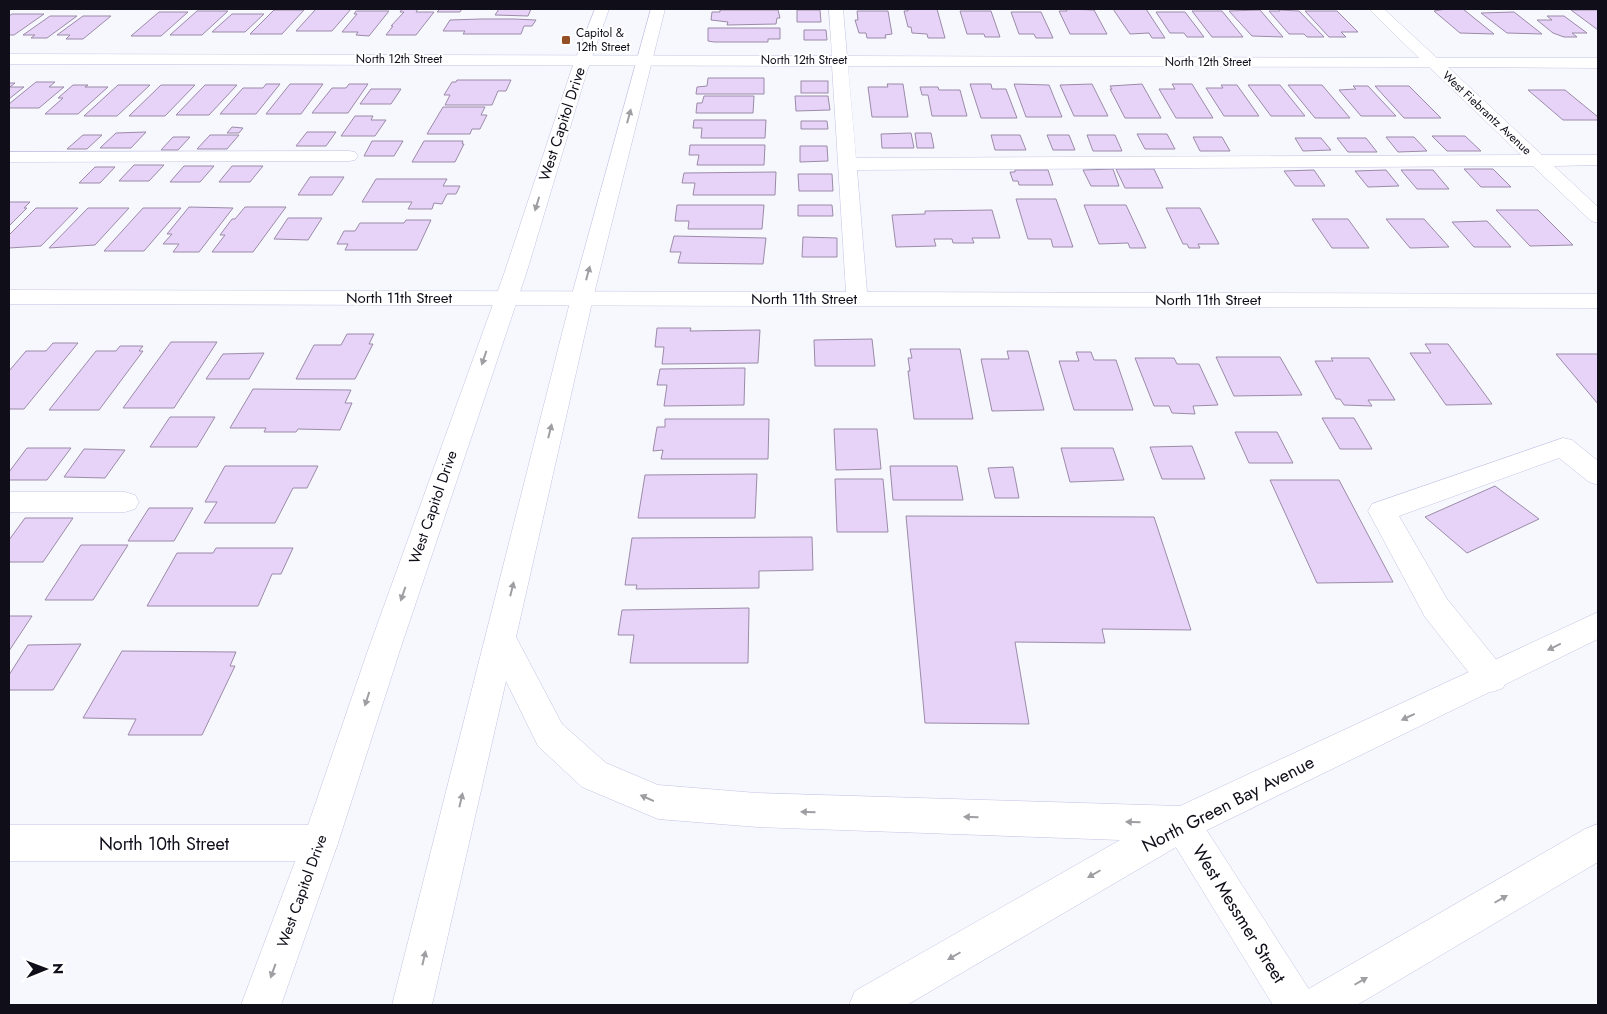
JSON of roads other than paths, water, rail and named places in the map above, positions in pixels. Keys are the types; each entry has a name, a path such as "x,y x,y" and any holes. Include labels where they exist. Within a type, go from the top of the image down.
{"street":[{"name":"West Capitol Drive","path":"261,1005 320,843 386,644 505,298 516,271 583,59 602,9"},
{"path":"412,1005 582,298 658,9"},
{"path":"836,9 857,299"},
{"name":"West Fiebrantz Avenue","path":"1376,9 1598,216"},
{"name":"North 12th Street","path":"9,59 644,59 1598,63"},
{"path":"9,157 349,156"},
{"path":"847,164 1598,160"},
{"name":"North 11th Street","path":"9,297 1598,302"},
{"path":"1492,678 1436,608 1382,511 1563,447 1598,475"},
{"path":"9,502 125,502"},
{"name":"North Green Bay Avenue","path":"869,1005 1182,824 1492,678 1598,625"},
{"path":"500,637 550,735 594,775 658,802 757,810 1182,824"},
{"name":"West Messmer Street","path":"1182,824 1296,1005"},
{"path":"1319,1005 1598,842"},
{"name":"North 10th Street","path":"9,843 320,843"}],"place":[{"name":"Capitol & 12th Street","path":"566,40"}]}
